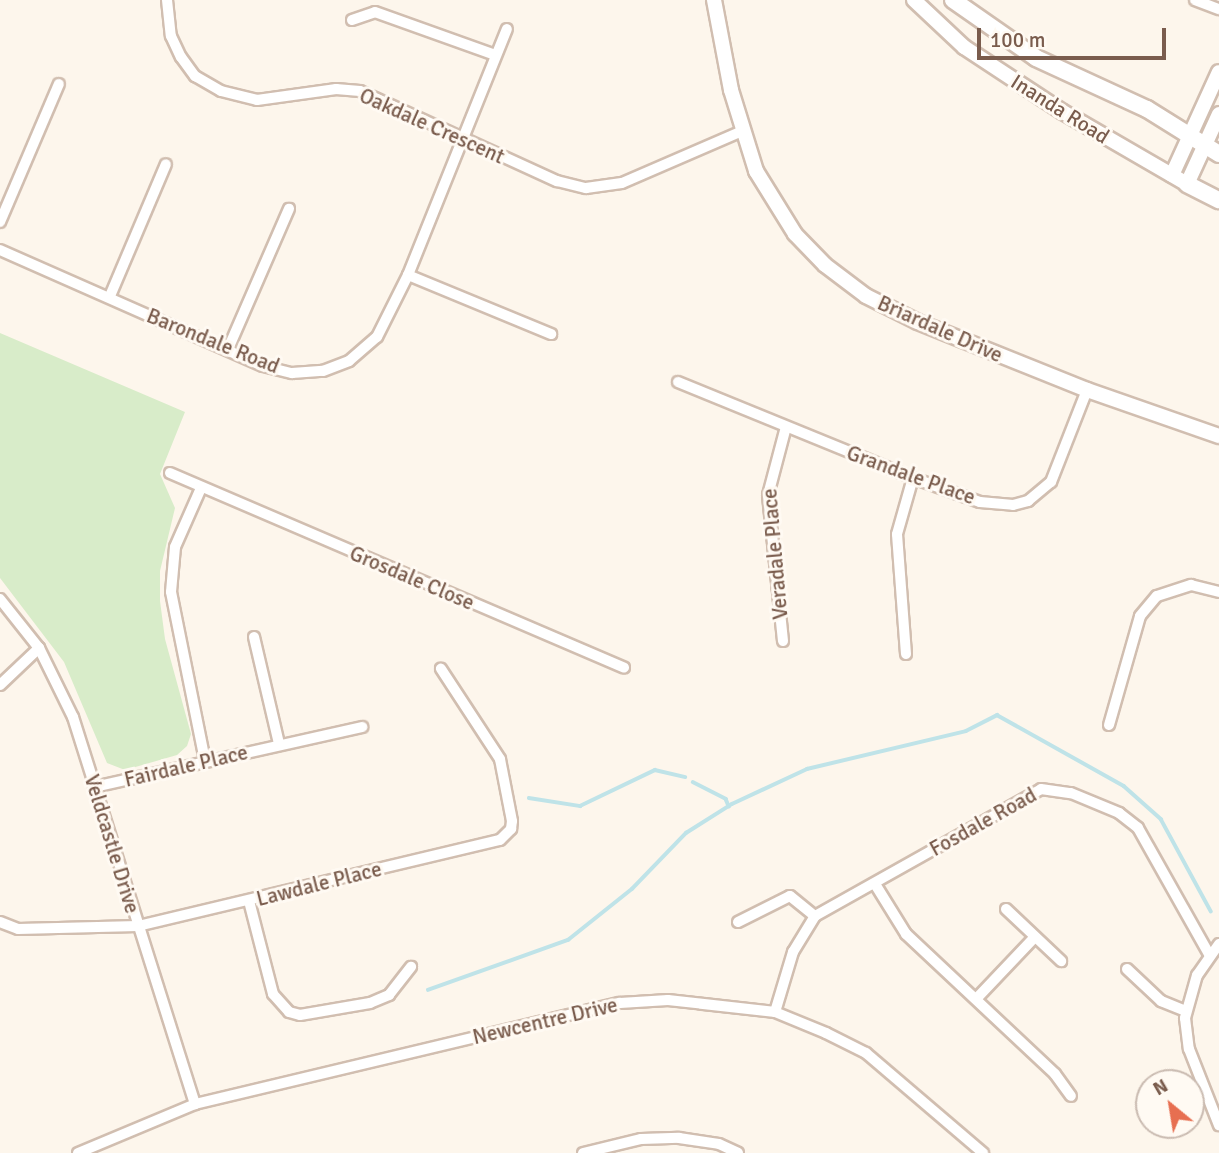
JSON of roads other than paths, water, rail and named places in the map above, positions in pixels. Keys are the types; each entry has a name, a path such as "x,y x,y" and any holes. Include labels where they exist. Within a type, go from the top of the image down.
{"main road":[{"name":"Inanda Road","path":"953,0 1037,58 1147,109 1212,150"},
{"name":"Inanda Road","path":"1187,184 1219,200"}],"street":[{"name":"Oakdale Crescent","path":"167,0 171,36 181,57 195,76 221,91 257,100 336,89 360,91 557,181 586,188 622,183 741,131"},
{"name":"Briardale Drive","path":"714,0 741,131 756,171 795,234 856,288 918,322 1087,390 1219,436"},
{"name":"Inanda Road","path":"914,0 964,47 1063,112 1187,184"},
{"path":"1195,0 1219,9"},
{"path":"352,20 375,12 495,55"},
{"name":"Barondale Road","path":"0,250 228,349 292,373 323,371 341,365 377,337 408,275 466,138 507,29"},
{"path":"1172,175 1219,72"},
{"path":"0,222 59,85"},
{"path":"1187,184 1212,150 1219,114"},
{"path":"110,296 166,164"},
{"path":"228,349 289,209"},
{"path":"408,275 551,334"},
{"name":"Grandale Place","path":"678,382 914,478 980,502 1013,505 1028,501 1041,492 1058,470 1087,390"},
{"name":"Veradale Place","path":"783,641 768,480 786,427"},
{"name":"Grosdale Close","path":"170,473 624,667"},
{"path":"906,654 897,534 914,478"},
{"path":"201,488 175,547 171,592 205,760"},
{"path":"1109,725 1140,616 1157,596 1191,585 1219,592"},
{"name":"Veldcastle Drive","path":"0,599 38,648 73,717 195,1104"},
{"path":"254,637 279,744"},
{"path":"0,685 38,648"},
{"name":"Lawdale Place","path":"0,922 18,929 138,926 500,840 511,830 512,821 500,759 441,669"},
{"name":"Fairdale Place","path":"94,788 205,760 362,727"},
{"name":"Fosdale Road","path":"775,1012 793,952 816,916 1041,789 1071,793 1119,813 1138,828 1209,954"},
{"path":"875,884 906,934 1055,1073 1070,1096"},
{"path":"738,922 790,896 816,916"},
{"path":"249,901 273,994 289,1012 300,1015 370,1003 389,995 411,967"},
{"path":"1006,909 1060,961"},
{"path":"977,998 1034,938"},
{"path":"1219,944 1209,954 1186,1011 1189,1048 1219,1125"},
{"path":"1127,969 1161,1001 1186,1011"},
{"name":"Newcentre Drive","path":"78,1153 195,1104 620,1003 668,1000 775,1012 866,1053 983,1153"},
{"path":"583,1153 641,1139 679,1138 719,1144 738,1153"}],"waterway":[{"path":"428,990 568,940 632,889 686,833 732,804 807,769 966,731 997,715 1124,786 1161,819 1211,911"},
{"path":"529,798 580,806 655,770 685,777"},
{"path":"693,782 726,799 729,806"}]}
